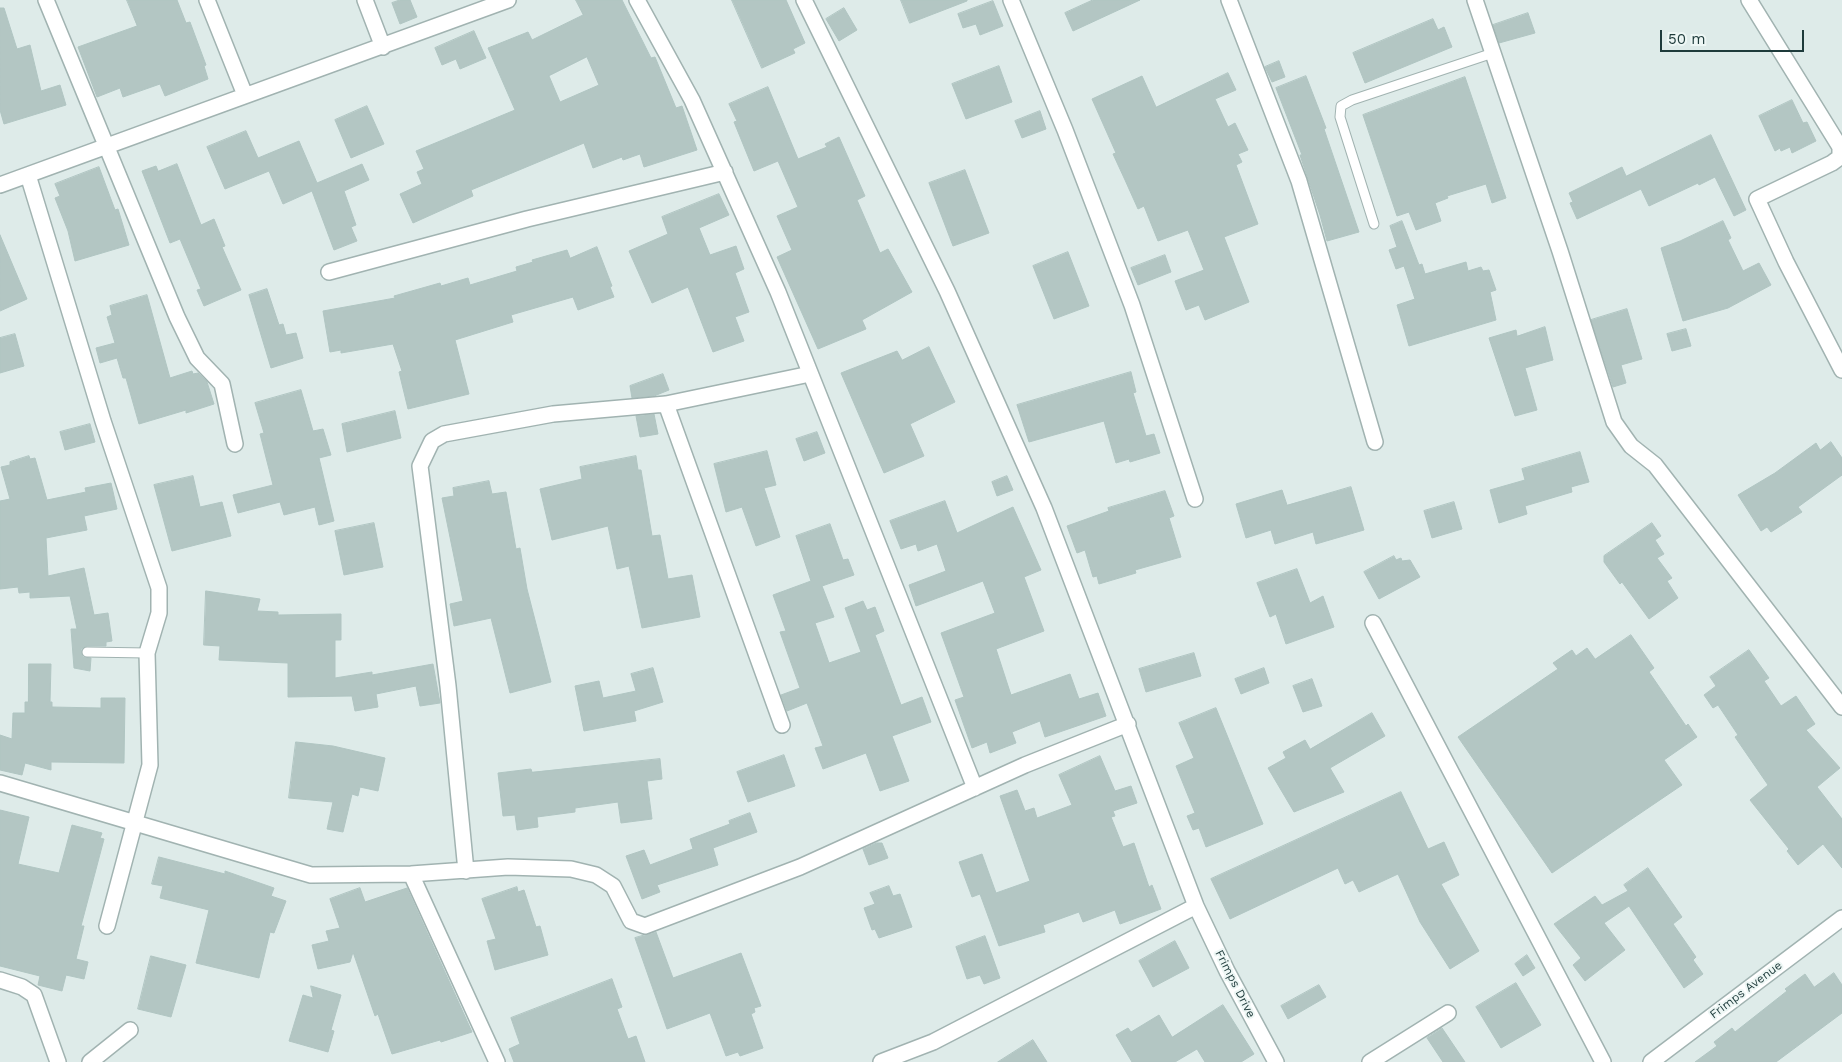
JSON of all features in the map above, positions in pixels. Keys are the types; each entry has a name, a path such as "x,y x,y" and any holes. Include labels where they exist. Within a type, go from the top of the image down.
{"street":[{"path":"46,0 108,147 129,204 192,350 196,358 222,384 235,444"},
{"path":"207,0 245,95"},
{"path":"365,0 383,47"},
{"path":"0,185 508,0"},
{"path":"637,0 692,100 778,292 975,788"},
{"name":"Frimps Drive","path":"804,0 947,291 1040,499 1128,724 1196,906 1227,971 1276,1062"},
{"path":"1010,0 1065,130 1132,305 1195,499"},
{"path":"1229,0 1300,181 1375,442"},
{"path":"1475,0 1560,251 1614,422 1631,446 1654,465 1842,706"},
{"path":"1749,0 1840,147 1840,158 1757,199 1786,262 1842,370"},
{"path":"329,272 527,219 725,172"},
{"path":"28,175 103,421 159,588 159,613 147,653 150,766 107,926"},
{"path":"466,870 448,686 420,466 432,440 444,434 553,414 666,404 810,374"},
{"path":"666,404 782,724"},
{"path":"1373,623 1603,1062"},
{"path":"0,784 311,875 411,874 508,867 571,869 604,879 613,886 631,921 645,926 800,866 1026,765 1128,724"},
{"path":"411,874 497,1062"},
{"path":"881,1062 933,1042 1196,906"},
{"name":"Frimps Avenue","path":"1651,1062 1842,918"},
{"path":"0,980 22,987 34,995 58,1062"},
{"path":"1370,1062 1448,1012"},
{"path":"90,1062 130,1030"}],"lane":[{"path":"1374,224 1340,117 1341,106 1352,100 1493,54"},
{"path":"87,652 147,653"}],"building":[{"path":"127,0 177,0 186,23 190,22 206,65 204,66 208,79 165,96 160,84 123,97 120,88 97,97 78,47 137,26"},
{"path":"400,0 410,0 417,17 400,24 392,3"},
{"path":"576,0 622,0 651,58 655,57 676,108 682,106 697,150 644,167 640,154 623,160 622,157 593,168 584,143 471,190 473,196 413,223 400,194 422,184 417,172 424,169 416,151 515,110 488,48 528,32 532,40 583,15","holes":["587,57 599,85 560,102 549,76"]},
{"path":"732,0 786,0 805,43 793,49 795,53 762,68"},
{"path":"901,0 967,0 967,1 910,23"},
{"path":"1093,0 1140,0 1073,31 1065,13"},
{"path":"993,1 1003,26 980,35 976,24 963,28 958,14"},
{"path":"0,8 4,8 17,49 30,45 41,91 60,85 66,105 4,124 0,110"},
{"path":"844,8 857,30 839,41 826,19"},
{"path":"1528,13 1535,33 1499,43 1493,25"},
{"path":"1433,19 1438,30 1444,27 1452,47 1365,83 1353,53"},
{"path":"474,31 486,58 460,69 456,59 442,65 435,48"},
{"path":"1279,61 1285,77 1272,82 1265,67"},
{"path":"999,66 1012,102 966,119 952,84"},
{"path":"1228,73 1236,90 1215,99 1228,127 1235,123 1248,150 1238,154 1242,162 1236,165 1258,224 1224,237 1249,302 1205,320 1199,305 1186,310 1175,281 1204,270 1188,230 1158,241 1144,206 1138,209 1113,154 1116,153 1092,99 1142,76 1156,107"},
{"path":"1306,76 1326,128 1324,129 1359,232 1327,241 1300,155 1302,155 1276,88"},
{"path":"1465,77 1506,198 1492,203 1486,184 1447,196 1448,198 1435,203 1441,221 1416,230 1409,212 1397,216 1363,115"},
{"path":"768,87 798,159 827,147 825,144 839,137 865,196 857,200 880,253 888,249 912,292 862,320 866,329 818,349 777,257 792,250 777,216 798,207 778,161 754,171 734,122 737,121 729,104"},
{"path":"1792,100 1803,123 1807,122 1816,141 1792,153 1790,147 1781,151 1780,148 1775,151 1759,116"},
{"path":"367,106 384,144 351,158 335,120"},
{"path":"1040,111 1046,129 1022,138 1015,121"},
{"path":"246,131 258,158 299,141 317,183 362,164 369,180 344,191 356,225 351,227 357,241 334,250 312,191 283,204 269,171 225,189 207,147"},
{"path":"1711,135 1746,210 1734,216 1715,177 1649,206 1641,189 1577,219 1570,203 1573,202 1569,193 1622,167 1626,176"},
{"path":"177,164 201,225 214,219 225,246 222,247 241,290 204,306 197,290 201,289 180,239 170,243 142,171 156,166 158,171"},
{"path":"99,167 115,210 118,209 129,245 75,261 68,231 55,198 60,196 55,184"},
{"path":"965,170 989,233 953,246 929,183"},
{"path":"719,194 729,215 699,228 710,255 736,246 744,269 735,273 749,312 735,317 744,341 713,352 688,287 652,303 629,251 668,234 662,217"},
{"path":"1402,221 1419,265 1422,264 1425,274 1466,262 1468,271 1481,267 1483,271 1489,270 1496,290 1490,292 1496,320 1409,346 1397,305 1415,299 1404,266 1396,269 1389,250 1397,247 1390,226"},
{"path":"1723,221 1731,238 1728,240 1743,271 1759,263 1771,285 1728,308 1683,321 1661,248"},
{"path":"0,235 27,299 0,311"},
{"path":"597,247 612,286 610,287 614,297 578,310 573,297 511,315 513,322 455,340 469,394 408,409 399,372 402,371 393,344 341,353 341,350 330,352 323,311 395,298 394,296 440,283 441,286 468,278 470,285 517,271 516,267 533,262 532,260 567,250 570,258"},
{"path":"1068,252 1089,306 1054,319 1033,266"},
{"path":"1165,255 1171,272 1138,285 1131,268"},
{"path":"267,289 279,325 283,324 286,335 296,333 303,358 271,368 249,295"},
{"path":"147,295 170,378 192,371 193,374 198,373 207,382 214,404 139,424 126,378 123,378 117,358 100,363 96,348 115,343 107,317 112,315 110,306"},
{"path":"1627,309 1642,359 1621,365 1626,383 1613,387 1591,320"},
{"path":"1545,327 1553,360 1525,368 1537,410 1515,416 1489,338 1516,330 1517,336"},
{"path":"1686,329 1691,346 1672,351 1667,334"},
{"path":"15,334 24,366 0,373 0,338"},
{"path":"929,347 955,402 910,424 924,456 884,473 841,373 897,351 902,360"},
{"path":"1131,372 1136,392 1133,393 1146,436 1154,434 1160,453 1130,462 1129,459 1116,463 1104,421 1029,442 1017,405"},
{"path":"663,374 669,390 654,396 632,398 630,386"},
{"path":"301,390 313,431 323,429 331,455 319,458 334,521 319,525 315,507 284,515 280,502 238,513 233,495 273,485 260,434 264,433 255,403"},
{"path":"395,411 401,438 347,452 342,424"},
{"path":"654,414 658,434 640,437 636,416"},
{"path":"90,424 95,442 65,450 60,432"},
{"path":"817,432 825,453 804,461 796,439"},
{"path":"1831,442 1842,458 1842,475 1798,507 1802,512 1771,532 1767,527 1761,531 1738,495 1775,473 1816,443 1820,450"},
{"path":"767,451 776,485 764,488 780,537 756,546 742,507 726,512 714,464"},
{"path":"1580,452 1589,482 1571,487 1572,492 1525,506 1527,514 1499,523 1490,490 1525,480 1522,469"},
{"path":"29,456 30,459 35,458 47,500 86,492 85,488 111,483 117,509 84,516 87,530 46,538 48,576 84,568 94,615 108,613 112,641 106,642 106,646 87,646 81,649 83,657 91,658 90,671 74,668 71,629 77,629 70,596 30,598 30,592 19,593 18,587 0,589 0,501 10,499 1,467"},
{"path":"636,456 638,470 641,470 652,536 660,535 668,579 692,575 700,617 642,628 629,566 617,569 608,526 552,540 540,489 582,479 580,467"},
{"path":"193,476 200,507 222,502 231,536 172,551 154,485"},
{"path":"1007,476 1013,490 997,496 992,482"},
{"path":"489,481 492,494 506,492 516,549 520,548 527,589 551,682 510,693 491,618 454,626 450,604 463,601 442,498 454,496 453,488"},
{"path":"1351,487 1364,530 1316,544 1313,532 1275,544 1271,530 1246,538 1236,504 1282,490 1287,505"},
{"path":"1165,491 1174,516 1169,518 1181,557 1135,570 1136,573 1099,584 1097,576 1093,577 1085,550 1077,553 1067,526 1109,511 1108,508"},
{"path":"945,501 957,533 1013,507 1041,570 1024,577 1044,631 996,649 1011,695 1070,674 1079,699 1098,693 1106,716 1045,737 1040,721 1012,732 1016,743 990,753 987,742 972,748 955,700 964,697 941,633 995,613 983,581 916,606 909,585 946,571 937,544 918,551 916,544 901,549 890,521"},
{"path":"1454,502 1462,529 1432,538 1424,511"},
{"path":"374,523 383,567 344,575 335,531"},
{"path":"1652,523 1661,536 1655,540 1664,554 1657,558 1672,578 1667,581 1678,598 1649,619 1622,582 1620,584 1604,562 1604,556"},
{"path":"830,524 843,560 848,559 854,575 822,586 834,617 815,623 829,663 861,652 845,608 863,601 867,610 875,607 884,631 875,635 901,705 922,697 931,722 892,736 909,781 880,791 866,753 823,769 815,748 823,746 807,703 787,711 781,695 800,688 780,632 786,631 773,595 811,581 796,536"},
{"path":"1394,556 1396,560 1401,558 1402,561 1410,560 1420,577 1379,599 1364,572"},
{"path":"1297,569 1310,603 1323,596 1334,627 1286,644 1276,614 1270,617 1257,583"},
{"path":"206,591 260,599 257,611 278,612 278,615 341,614 341,640 335,640 335,678 372,672 372,675 433,664 440,703 420,706 416,686 376,694 378,707 355,711 352,696 288,697 288,663 219,660 220,646 204,645"},
{"path":"1631,635 1654,668 1649,672 1686,726 1688,724 1697,737 1664,760 1682,785 1552,873 1458,737 1558,669 1553,663 1572,650 1576,656 1587,648 1595,659"},
{"path":"1749,650 1769,678 1764,681 1781,706 1796,696 1815,724 1806,730 1840,768 1817,787 1842,819 1842,868 1823,844 1798,865 1787,851 1789,849 1750,800 1768,785 1735,737 1738,735 1718,705 1713,708 1704,695 1716,686 1710,677"},
{"path":"1194,653 1201,676 1146,692 1139,669"},
{"path":"29,664 51,664 50,702 52,702 52,707 101,708 101,698 125,698 124,763 51,762 51,770 25,763 22,775 0,770 0,735 12,739 13,713 25,713 25,702 28,702"},
{"path":"653,668 663,702 634,711 636,721 584,731 575,686 599,681 603,698 636,691 631,674"},
{"path":"1264,668 1269,683 1241,694 1235,679"},
{"path":"1312,679 1322,706 1303,712 1293,686"},
{"path":"1216,708 1263,824 1206,847 1199,828 1193,830 1187,816 1195,813 1176,766 1194,758 1179,723"},
{"path":"1372,713 1385,736 1330,768 1344,792 1294,812 1268,768 1286,758 1283,752 1305,740 1310,749"},
{"path":"296,742 333,746 385,758 378,791 360,787 358,796 352,794 343,832 327,829 333,802 289,798"},
{"path":"784,755 795,786 748,802 737,772"},
{"path":"1100,756 1115,791 1131,786 1137,803 1113,811 1115,816 1111,817 1123,847 1134,843 1149,887 1152,885 1161,909 1120,924 1115,910 1083,922 1079,912 1043,925 1045,932 999,946 980,894 972,897 959,862 982,854 996,893 1030,881 1000,796 1017,790 1025,811 1034,808 1037,818 1072,805 1059,775"},
{"path":"660,759 662,779 647,781 652,819 621,823 618,802 575,808 575,812 537,817 538,827 517,830 515,815 503,816 498,773 531,769 532,772"},
{"path":"1401,792 1428,849 1444,842 1459,875 1441,884 1479,951 1450,969 1420,922 1398,874 1359,892 1353,880 1345,884 1338,868 1230,919 1211,879"},
{"path":"0,810 29,817 18,864 59,873 72,825 102,833 100,838 104,839 81,926 84,926 76,959 88,962 84,979 66,975 62,991 38,985 40,976 0,966"},
{"path":"750,813 757,832 713,848 718,865 657,885 660,892 642,899 626,856 644,850 650,865 693,849 690,839 730,824 729,821"},
{"path":"877,843 882,843 888,858 869,865 863,849"},
{"path":"159,857 225,874 225,871 274,888 271,896 286,901 274,933 270,932 259,978 196,963 209,910 160,898 163,886 152,884"},
{"path":"1648,868 1682,917 1673,924 1696,957 1693,960 1703,974 1684,988 1629,906 1604,923 1625,950 1585,981 1573,965 1581,958 1554,924 1595,896 1602,905 1628,891 1624,885"},
{"path":"889,886 893,896 900,894 912,927 879,938 875,929 872,930 864,908 875,904 870,893"},
{"path":"517,887 518,892 524,890 536,927 540,926 548,955 495,970 487,941 496,939 482,899"},
{"path":"360,888 365,902 407,888 472,1032 392,1054 378,1014 375,1016 353,952 350,962 318,969 312,945 329,941 326,931 340,928 330,899"},
{"path":"656,932 673,978 741,953 761,1006 754,1008 755,1012 751,1014 763,1048 740,1056 738,1052 726,1056 710,1013 667,1029 635,938"},
{"path":"985,936 1000,978 984,984 980,975 967,979 956,947"},
{"path":"1175,941 1189,968 1153,987 1139,961"},
{"path":"1527,955 1535,968 1523,976 1515,964"},
{"path":"151,956 186,965 171,1017 138,1009"},
{"path":"1834,973 1842,985 1842,1013 1776,1062 1695,1062 1717,1046 1714,1042 1732,1028 1735,1032 1787,991 1785,989 1805,974 1814,987"},
{"path":"612,979 622,1007 617,1009 628,1039 636,1036 645,1062 514,1062 509,1049 520,1044 511,1018"},
{"path":"1516,983 1541,1025 1501,1048 1476,1007"},
{"path":"1319,985 1326,997 1288,1019 1281,1006"},
{"path":"311,986 341,995 331,1030 334,1031 328,1052 289,1041 303,995 313,998"},
{"path":"1223,1005 1254,1054 1241,1062 1205,1062 1197,1049 1175,1062 1132,1062 1116,1035 1128,1028 1131,1032 1159,1015 1172,1037"},
{"path":"1442,1028 1465,1062 1443,1062 1427,1038"},
{"path":"1033,1040 1047,1062 998,1062"}]}
